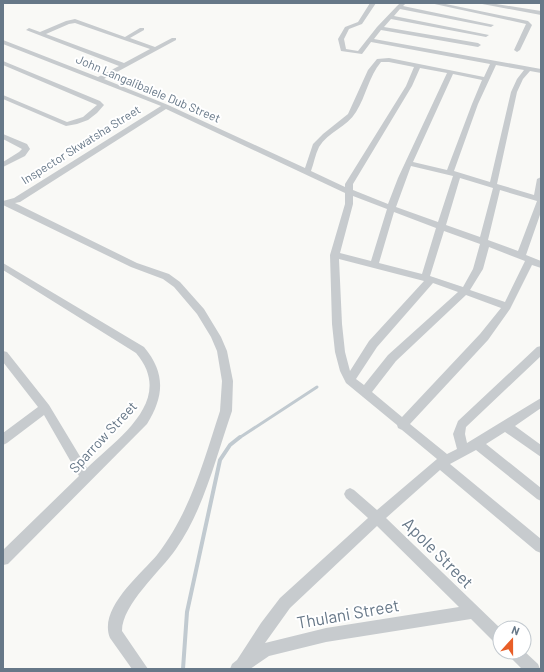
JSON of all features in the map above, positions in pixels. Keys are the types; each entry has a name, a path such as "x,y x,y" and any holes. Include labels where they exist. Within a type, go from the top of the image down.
{"street":[{"path":"373,3 360,23 347,28 341,39 342,50 360,53 379,28 401,5 491,25"},
{"path":"433,3 496,15 523,21 529,24 517,50"},
{"path":"480,3 541,13"},
{"path":"470,57 475,48 486,35 500,6"},
{"path":"390,17 486,35"},
{"path":"41,34 73,21 155,49"},
{"path":"379,28 478,45"},
{"path":"29,30 125,66"},
{"path":"125,39 142,30"},
{"path":"99,79 174,39"},
{"path":"369,40 541,71"},
{"name":"John Langalibalele Dub Street","path":"3,42 166,106 348,191 521,256 541,265"},
{"path":"307,172 317,145 330,132 343,124 350,117 378,62 385,60 486,79"},
{"path":"350,380 373,344 428,279 428,263 442,226 453,174 486,79 494,62"},
{"path":"3,63 98,102 101,105 98,109 79,122 66,124 3,97"},
{"path":"418,66 409,86 351,180 348,191 348,204 334,255 337,324 344,371 350,380 541,547"},
{"path":"365,392 392,358 465,291 478,269 484,253 484,242 495,186 499,155 514,92 520,79 528,69"},
{"path":"374,266 390,208 451,72"},
{"name":"Inspector Skwatsha Street","path":"5,203 17,200 166,106"},
{"path":"3,136 24,146 26,149 22,154 3,166"},
{"path":"409,164 453,174 540,200"},
{"path":"521,256 540,200 541,179"},
{"path":"5,203 123,260 164,275 172,280 199,309 210,324 218,340 226,372 228,399 226,411 205,470 183,526 174,542 163,558 124,603 115,619 115,633 141,669"},
{"path":"334,255 428,279 507,307"},
{"path":"402,425 484,337 507,307 530,260"},
{"name":"Sparrow Street","path":"3,266 140,350 151,363 155,387 154,400 143,421 3,559"},
{"path":"464,451 458,435 462,424 541,350"},
{"path":"3,356 45,408 86,478"},
{"path":"240,667 266,628 285,604 377,518 443,461 477,444 541,402"},
{"path":"3,440 45,408"},
{"path":"506,426 541,452"},
{"path":"477,444 541,495"},
{"name":"Apole Street","path":"350,494 377,518 492,631"},
{"name":"Thulani Street","path":"240,667 265,650 281,645 326,635 472,612"},
{"path":"523,660 533,669"}],"waterway":[{"path":"239,438 317,387"},
{"path":"183,669 187,612 220,460 230,445 240,437"}]}
